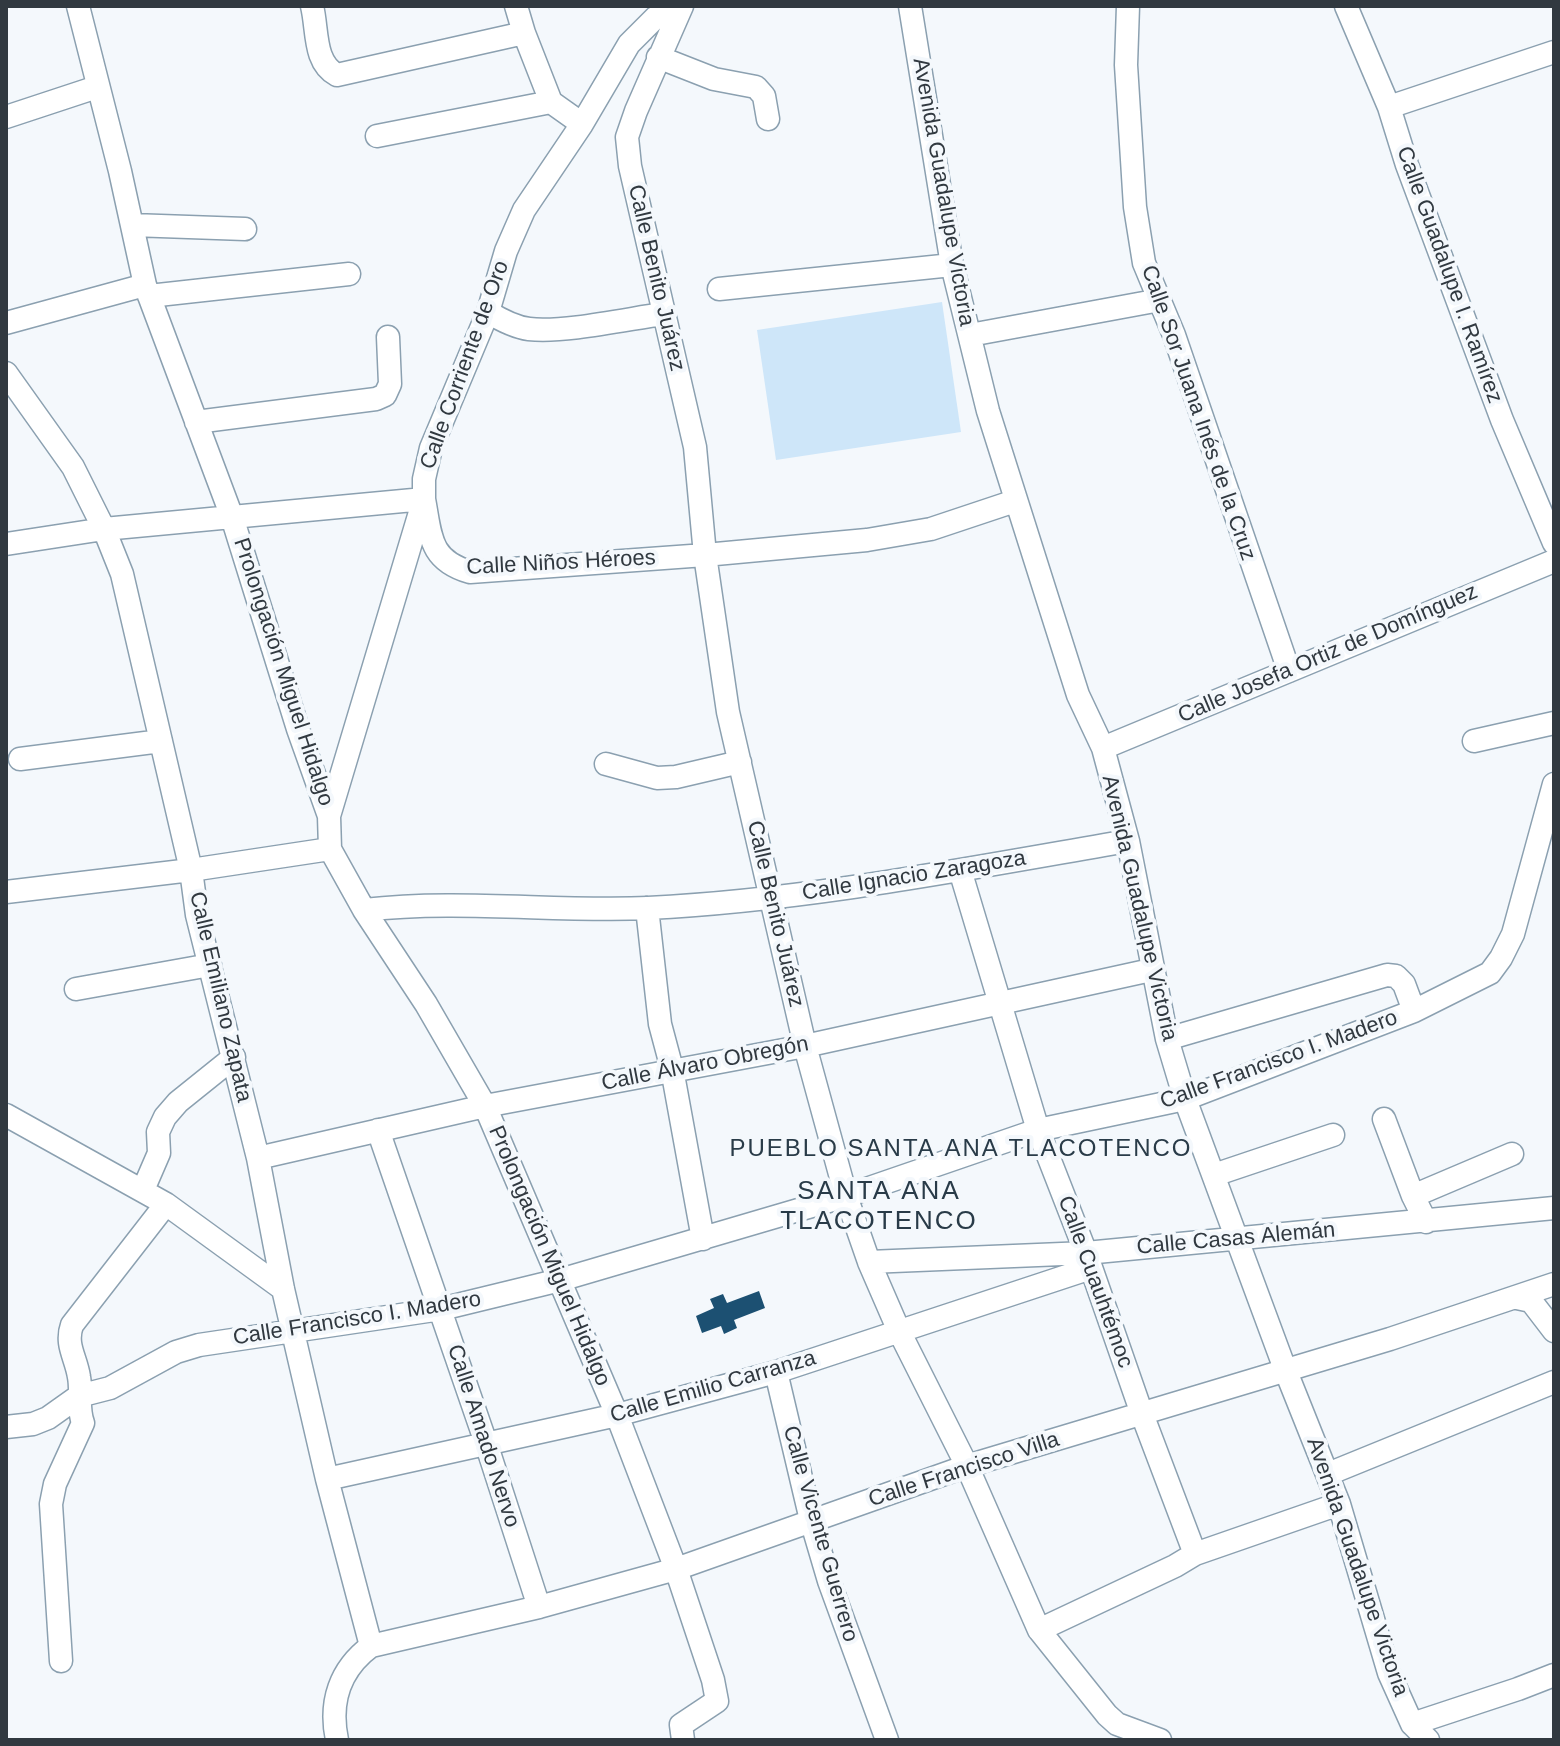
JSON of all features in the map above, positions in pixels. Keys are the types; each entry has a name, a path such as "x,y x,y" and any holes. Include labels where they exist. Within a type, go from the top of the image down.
{"street":[{"name":"Prolongación Miguel Hidalgo","path":"78,6 147,290 232,517 298,729 329,816 330,849 485,1106 617,1415 676,1569 713,1680 717,1701 681,1725 683,1740"},
{"path":"312,6 321,61 337,75 524,33"},
{"path":"516,6 551,102 582,124"},
{"name":"Calle Benito Juárez","path":"679,6 627,137 630,166 695,447 705,555 728,712 805,1046 846,1196 869,1262 899,1331 967,1466 1039,1630 1107,1715 1128,1736 1160,1740"},
{"name":"Calle Corriente de Oro","path":"329,816 424,499 424,479 431,448 488,312 506,251 524,210 582,124 629,44 655,18 679,6"},
{"name":"Avenida Guadalupe Victoria","path":"910,6 952,265 988,411 1078,695 1103,748 1128,841 1167,1039 1185,1099 1285,1369 1339,1504 1389,1673 1420,1732"},
{"name":"Calle Sor Juana Inés de la Cruz","path":"1128,6 1126,65 1135,207 1144,263 1160,300 1289,671"},
{"name":"Calle Guadalupe I. Ramírez","path":"1346,6 1389,107 1407,165 1502,420 1554,543"},
{"path":"1389,107 1554,52"},
{"path":"658,57 690,71 756,87 764,96 768,119"},
{"path":"6,117 97,87"},
{"path":"377,136 551,102"},
{"path":"132,225 245,229"},
{"path":"719,289 952,265"},
{"path":"6,323 147,290 349,274"},
{"path":"970,335 1160,300"},
{"path":"488,312 505,322 530,329 663,314"},
{"path":"196,422 376,399 385,395 390,384 388,337"},
{"name":"Calle Emiliano Zapata","path":"6,373 73,467 122,574 191,870 197,915 258,1158 283,1289 327,1479 371,1646"},
{"path":"6,544 104,529 424,499"},
{"name":"Calle Niños Héroes","path":"424,499 437,553 451,567 470,572 867,540 931,529 1015,501"},
{"name":"Calle Josefa Ortiz de Domínguez","path":"1103,748 1554,561"},
{"path":"1474,741 1554,723"},
{"path":"20,759 161,741"},
{"path":"606,764 657,778 676,777 740,762"},
{"name":"Calle Francisco I. Madero","path":"6,1427 33,1424 48,1418 79,1396 110,1388 176,1352 199,1345 441,1309 560,1280 846,1196 1038,1130 1185,1099 1414,1011 1490,973 1501,958 1513,934 1554,784"},
{"name":"Calle Ignacio Zaragoza","path":"364,910 415,905 647,908 772,898 1128,841"},
{"path":"6,892 191,870 330,849"},
{"name":"Calle Cuauhtémoc","path":"960,870 1038,1130 1089,1260 1195,1554"},
{"path":"647,908 660,1024 672,1069 703,1239"},
{"path":"76,989 210,965"},
{"name":"Calle Álvaro Obregón","path":"258,1158 485,1106 805,1046 1151,970"},
{"path":"1167,1039 1387,975 1396,976 1404,984 1414,1011"},
{"path":"143,1190 159,1153 158,1132 165,1117 178,1102 234,1057"},
{"path":"6,1115 166,1204 283,1289"},
{"path":"1384,1119 1426,1222"},
{"name":"Calle Amado Nervo","path":"378,1130 441,1309 539,1607"},
{"path":"1214,1175 1333,1135"},
{"path":"1413,1196 1512,1154"},
{"path":"61,1661 51,1504 55,1484 83,1423 78,1410 80,1381 68,1336 72,1325 166,1204"},
{"name":"Calle Casas Alemán","path":"869,1262 1089,1260 1238,1239 1554,1208"},
{"name":"Calle Emilio Carranza","path":"327,1479 617,1415 776,1372 899,1331 1089,1260"},
{"name":"Calle Francisco Villa","path":"371,1646 539,1607 676,1569 967,1466 1517,1298 1554,1284"},
{"path":"1517,1298 1531,1301 1554,1331"},
{"name":"Calle Vicente Guerrero","path":"776,1372 811,1520 829,1581 887,1740"},
{"path":"1328,1474 1554,1382"},
{"path":"1039,1630 1195,1554 1339,1504"},
{"path":"337,1740 334,1700 354,1659 371,1646"},
{"path":"1420,1732 1554,1675"}],"shaded area":[{"path":"942,302 961,432 776,460 757,330"}],"building":[{"path":"759,1291 765,1308 734,1320 737,1328 724,1334 721,1326 702,1333 696,1316 714,1308 710,1299 723,1294 727,1303"}],"district":[{"name":"PUEBLO SANTA ANA TLACOTENCO","path":"961,1149"},
{"name":"SANTA ANA TLACOTENCO","path":"879,1207"}]}
